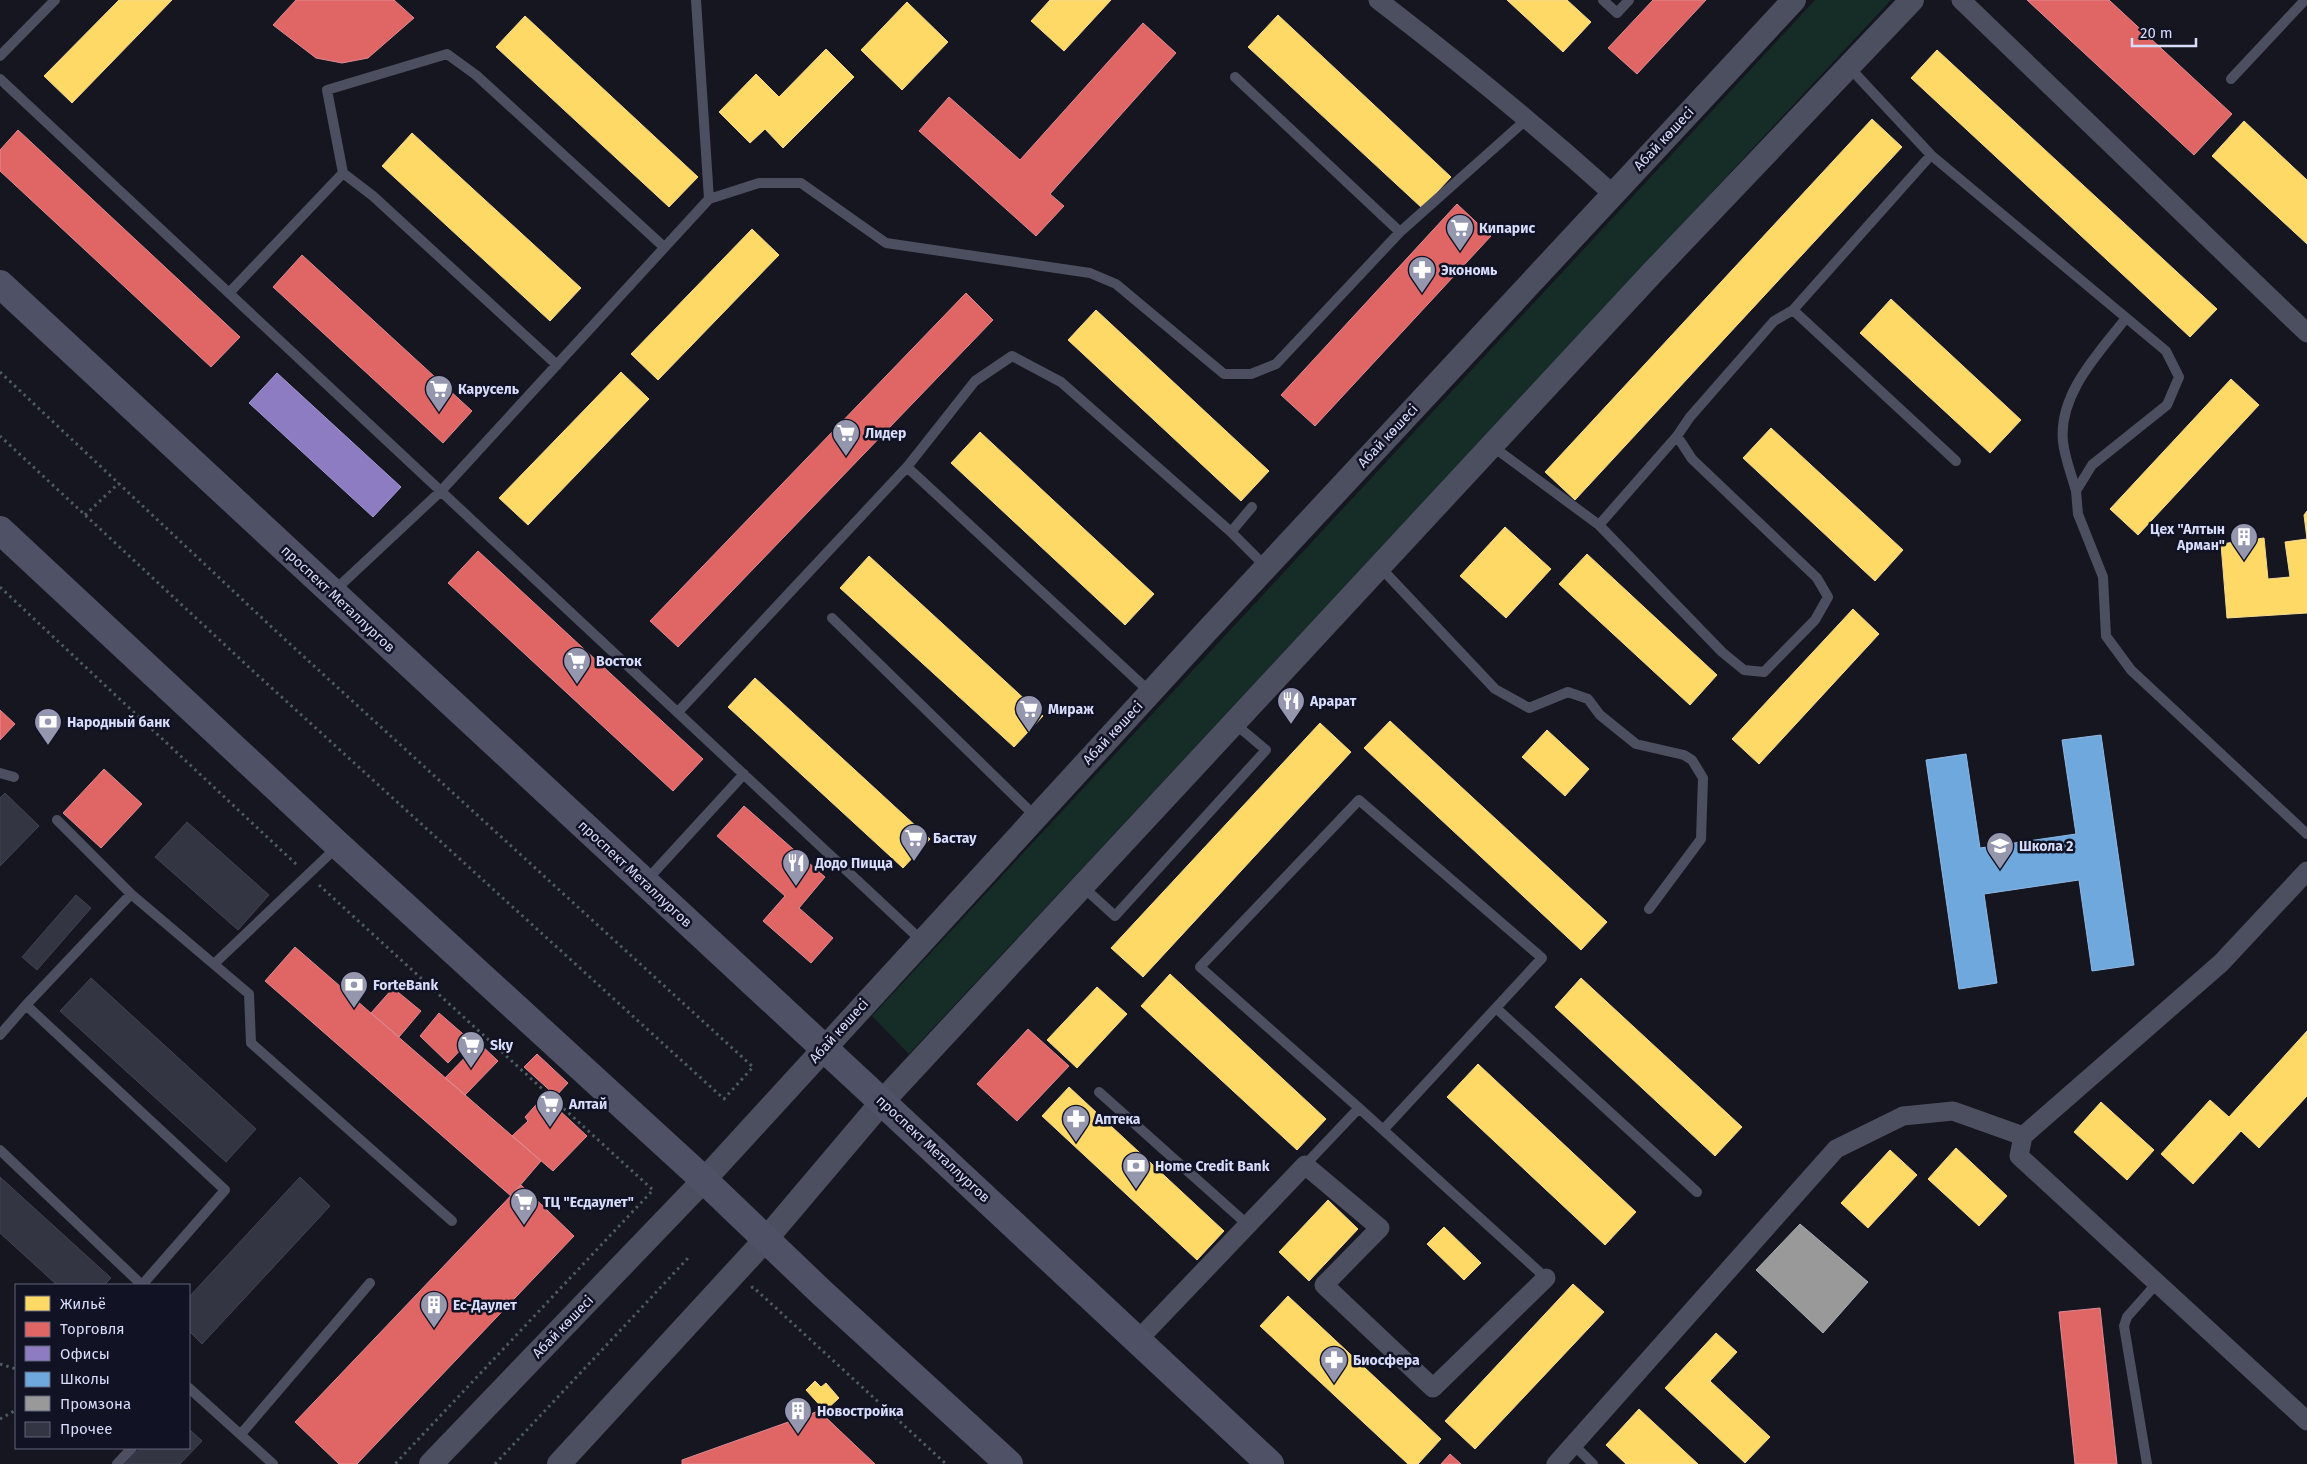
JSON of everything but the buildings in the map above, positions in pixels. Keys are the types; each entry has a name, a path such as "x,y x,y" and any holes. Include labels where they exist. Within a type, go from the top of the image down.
{"main road":[{"name":"проспект Металлургов","path":"0,284 1270,1464"},
{"path":"0,530 338,845 704,1180 821,1292 1009,1464"}],"street":[{"path":"1378,0 1456,59 1528,118 1613,194"},
{"name":"Абай көшесі","path":"431,1464 704,1180 1150,692 1794,0"},
{"path":"565,1462 766,1239 882,1102 1652,273 1912,0"},
{"path":"1961,0 2307,332"},
{"path":"2307,871 2221,964 2023,1136 2019,1156 2307,1420"},
{"path":"1556,1464 1836,1149 1903,1116 1953,1112 2023,1136"},
{"path":"1137,1341 1305,1165 1380,1228 1324,1285 1433,1388 1546,1278"}],"lane":[{"path":"0,56 55,0"},
{"path":"696,0 709,199"},
{"path":"1603,0 1617,13 1629,0"},
{"path":"2231,79 2305,0"},
{"path":"557,365 373,196 343,173 327,90 447,54 476,75 664,248"},
{"path":"1849,67 1932,155 2166,351 2179,377 2167,405 2092,465 2076,491"},
{"path":"1235,77 1400,232"},
{"path":"0,79 922,941"},
{"path":"332,593 441,491 709,199 759,183 801,183 886,243 1090,272 1116,284 1224,374 1251,374 1276,364 1400,232 1528,118"},
{"path":"1598,524 1677,436 1690,416 1774,321 1792,310 1932,155"},
{"path":"229,293 343,173"},
{"path":"1792,310 1956,461"},
{"path":"2126,318 2084,374 2066,408 2063,442 2076,491 2078,514 2103,577 2106,636 2131,670 2307,834"},
{"path":"678,712 907,467 974,381 1012,356 1061,382 1231,532 1266,567"},
{"path":"1492,446 1598,524 1722,652 1744,670 1764,672 1815,620 1828,597 1817,578 1692,459 1677,436"},
{"path":"907,467 1150,692"},
{"path":"1231,532 1252,507"},
{"path":"1380,567 1495,688 1509,698 1529,708 1568,692 1588,699 1600,715 1636,744 1684,755 1692,760 1703,778 1701,839 1648,909"},
{"path":"832,618 1036,817"},
{"path":"1082,886 1115,916 1266,750 1234,723"},
{"path":"0,773 14,777"},
{"path":"644,882 744,774"},
{"path":"1384,1128 1542,958 1359,800 1200,967 1384,1128 1546,1278"},
{"path":"57,820 131,894 249,994 251,1043 452,1221"},
{"path":"214,964 338,845"},
{"path":"0,1034 131,894"},
{"path":"26,1005 225,1190 143,1284"},
{"path":"1496,1008 1697,1192"},
{"path":"1099,1092 1248,1225"},
{"path":"1305,1165 1359,1108"},
{"path":"0,1150 141,1284"},
{"path":"241,1434 370,1283"},
{"path":"2147,1464 2124,1326 2127,1316 2157,1283"},
{"path":"190,1389 273,1464"},
{"path":"1573,1444 1593,1464"},
{"path":"117,1464 131,1449"}],"path":[{"path":"0,372 278,633 753,1067 724,1099 0,436"},
{"path":"85,515 118,483"},
{"path":"0,587 308,875 653,1190 394,1464"},
{"path":"495,1464 690,1256"},
{"path":"746,1294 753,1287 946,1464"},
{"path":"0,1364 15,1369"},
{"path":"0,1419 15,1411"}],"green space":[{"path":"1815,0 1891,0 909,1054 872,1016"}],"place":[{"name":"Кипарис","path":"1460,252"},
{"name":"Экономь","path":"1422,294"},
{"name":"Карусель","path":"439,413"},
{"name":"Лидер","path":"846,457"},
{"name":"Цех \"Алтын Арман\"","path":"2244,561"},
{"name":"Восток","path":"577,685"},
{"name":"Арарат","path":"1291,725"},
{"name":"Мираж","path":"1029,733"},
{"name":"Народный банк","path":"48,746"},
{"name":"Бастау","path":"914,862"},
{"name":"Школа 2","path":"2000,870"},
{"name":"Додо Пицца","path":"796,887"},
{"name":"ForteBank","path":"354,1009"},
{"name":"Sky","path":"471,1069"},
{"name":"Алтай","path":"550,1128"},
{"name":"Аптека","path":"1076,1143"},
{"name":"Home Credit Bank","path":"1136,1190"},
{"name":"ТЦ \"Есдаулет\"","path":"524,1226"},
{"name":"Ес-Даулет","path":"434,1329"},
{"name":"Биосфера","path":"1334,1384"},
{"name":"Новостройка","path":"798,1435"}]}
